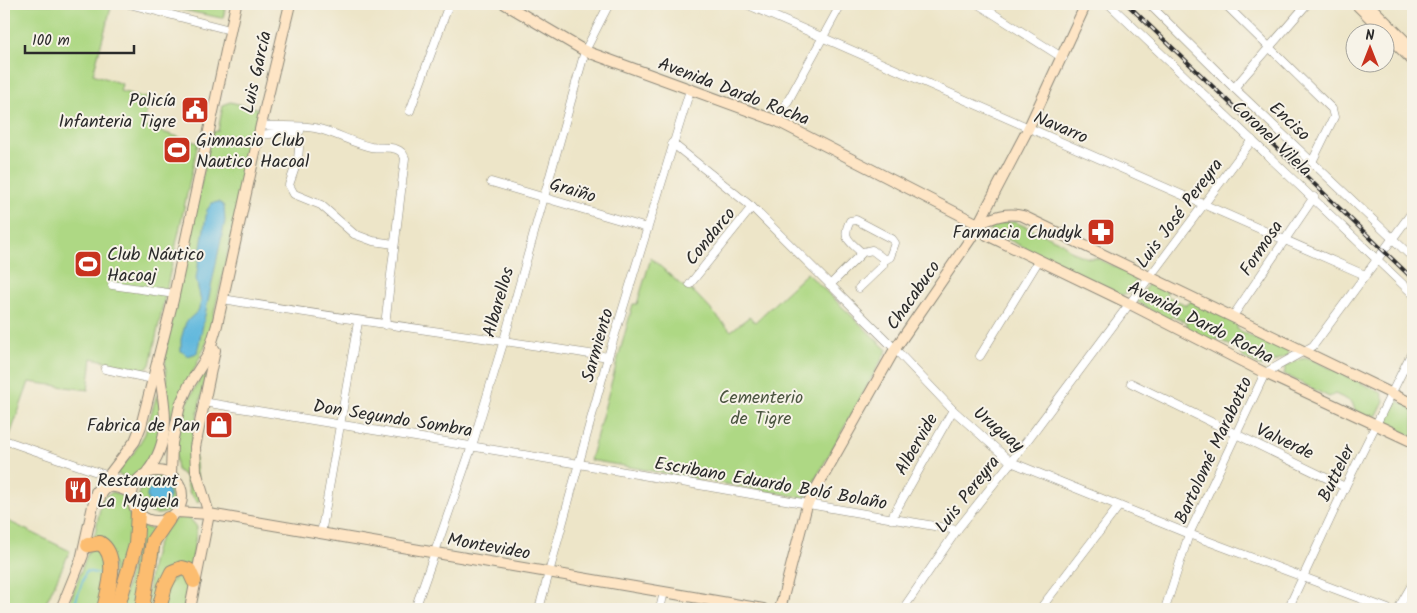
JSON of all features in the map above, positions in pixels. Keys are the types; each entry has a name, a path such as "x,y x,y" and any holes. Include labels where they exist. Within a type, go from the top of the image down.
{"highway":[{"path":"117,609 136,545 138,513"},
{"path":"142,609 153,541 173,515"},
{"path":"88,545 100,543 109,554 111,568 104,609"},
{"path":"159,609 165,586 172,572 182,568 189,570 194,581"}],"main road":[{"name":"Luis García","path":"81,560 94,499 108,475 136,441 158,365 175,294 236,4"},
{"name":"Luis García","path":"171,474 172,443 180,405 189,385 208,355 217,325 290,4"},
{"name":"Avenida Dardo Rocha","path":"505,4 585,51 776,121 978,224 987,235 1130,304 1265,373 1413,442"},
{"name":"Chacabuco","path":"780,609 808,505 895,349 972,238 1063,58 1086,4"},
{"path":"1356,4 1413,61"},
{"path":"1368,4 1413,49"},
{"name":"Avenida Dardo Rocha","path":"978,224 995,216 1012,213 1023,216 1413,404"},
{"name":"Luis García","path":"209,514 196,471 196,437 216,344 217,325"},
{"name":"Luis García","path":"147,472 156,461 166,429 158,365"},
{"path":"159,470 171,474 180,484 183,496 173,515 149,520 138,513 132,500 134,488 147,472 159,470"},
{"name":"Luis García","path":"61,609 88,545 103,491 115,486"},
{"path":"115,486 134,488"},
{"name":"Montevideo","path":"183,496 209,514"},
{"path":"192,512 202,521 204,534"},
{"name":"Montevideo","path":"173,515 192,512 209,514 763,609"},
{"path":"190,609 194,581 209,514"}],"street":[{"path":"129,4 230,30"},
{"path":"410,111 449,4"},
{"name":"Albarellos","path":"415,609 472,446 504,340 585,51 609,4"},
{"name":"Navarro","path":"746,4 1365,275"},
{"path":"776,121 841,4"},
{"path":"978,4 1063,58"},
{"name":"Coronel Vilela","path":"1109,4 1314,197 1413,294"},
{"name":"Enciso","path":"1149,4 1234,88 1413,258"},
{"path":"1224,4 1334,113 1312,162"},
{"path":"1234,88 1307,4"},
{"name":"Sarmiento","path":"539,609 608,357 672,143 690,90"},
{"path":"260,130 296,130 304,128 323,130 349,141 370,146 399,149 403,152 405,158 385,325"},
{"path":"296,130 298,159 289,185 294,194 321,205 354,234 373,241 394,244"},
{"name":"Luis José Pereyra","path":"1130,304 1252,140"},
{"name":"Uruguay","path":"672,143 752,207 895,349 953,410 1011,462 1118,506 1388,609"},
{"name":"Graiño","path":"491,182 647,228"},
{"name":"Formosa","path":"1233,316 1314,197"},
{"name":"Condarco","path":"690,284 752,207"},
{"name":"Bartolomé Marabotto","path":"1165,609 1190,534 1265,373 1314,346 1413,211"},
{"path":"862,253 845,234 853,220 894,241 890,257 882,260"},
{"path":"830,285 862,253 872,250 882,260 883,265 859,288"},
{"path":"980,356 1039,260"},
{"path":"112,285 175,294"},
{"path":"223,299 358,322 504,340 608,357"},
{"name":"Luis Pereyra","path":"903,609 957,530 1011,462 1130,304"},
{"path":"321,534 358,322"},
{"name":"Butteler","path":"1288,609 1345,487 1413,350"},
{"path":"105,369 153,379"},
{"name":"Valverde","path":"1131,384 1345,487"},
{"name":"Don Segundo Sombra","path":"203,402 579,464"},
{"name":"Albervide","path":"891,519 953,410"},
{"path":"4,440 108,475 126,482 134,488"},
{"name":"Escribano Eduardo Boló Bolaño","path":"579,464 957,530"},
{"path":"108,475 115,486"},
{"path":"1040,609 1118,506"},
{"path":"1398,609 1413,584"},
{"path":"660,609 664,592"}],"green space":[{"name":"Club Náutico Hacoaj","path":"4,4 112,4 93,74 122,84 120,91 150,99 143,126 198,143 150,365 144,370 92,358 88,390 29,382 9,438 4,436"},
{"path":"154,4 227,4 221,18"},
{"path":"230,102 260,109 208,340 191,376 168,438 169,415 165,359 166,347 212,132 218,131 223,105"},
{"path":"1015,222 1063,243 1078,254 1088,258 1096,258 1133,275 1136,281 1128,294 1121,295 991,231 990,228 993,224"},
{"name":"Cementerio de Tigre","path":"651,258 681,285 695,293 731,331 749,317 755,322 807,273 887,350 805,498 590,460 633,304 637,304"},
{"path":"1149,283 1166,288 1167,296 1186,305 1192,301 1237,323 1237,329 1258,340 1265,336 1287,347 1289,355 1266,366 1260,366 1243,357 1239,350 1218,339 1213,342 1187,330 1187,323 1173,316 1168,320 1137,302"},
{"path":"1309,358 1382,393 1384,401 1377,415 1368,417 1355,410 1352,402 1335,394 1329,397 1284,374 1286,366 1301,359"},
{"path":"207,369 193,437 200,501 198,502 190,494 185,476 177,470 176,443 182,416 187,404"},
{"path":"157,394 161,407 160,432 152,457 146,468 138,475 128,477 116,473 133,454 145,434"},
{"path":"1394,400 1413,407 1413,437 1388,425 1384,421 1384,415"},
{"path":"158,476 172,481 177,495 172,509 158,514 144,509 139,495 144,481"},
{"path":"113,492 122,496 125,500 134,530 113,609 113,563 94,539 102,498"},
{"path":"182,516 188,516 197,527 191,570 181,565 156,609 145,609 153,557 157,544 171,523"},
{"path":"4,519 70,551 43,609 4,609"},
{"path":"141,526 154,530 138,609 121,609"},
{"path":"101,545 107,559 100,609 67,609 88,552 93,546"},
{"path":"182,572 188,583 184,609 162,609 167,586"}],"water":[{"path":"219,202 224,206 225,221 197,353 188,356 181,351 181,339 186,322 198,311 201,302 196,279 207,210 212,203"},
{"path":"154,485 162,485 169,492 169,500 162,507 154,507 147,500 147,492"}],"waterway":[{"path":"73,609 86,571 100,574"}],"railway":[{"path":"1127,4 1413,279"}],"place":[{"name":"Policía Infanteria Tigre","path":"195,110"},
{"name":"Gimnasio Club Nautico Hacoal","path":"177,150"},
{"name":"Farmacia Chudyk","path":"1101,232"},
{"name":"Club Náutico Hacoaj","path":"88,264"},
{"name":"Fabrica de Pan","path":"219,425"},
{"name":"Restaurant La Miguela","path":"78,490"}]}
